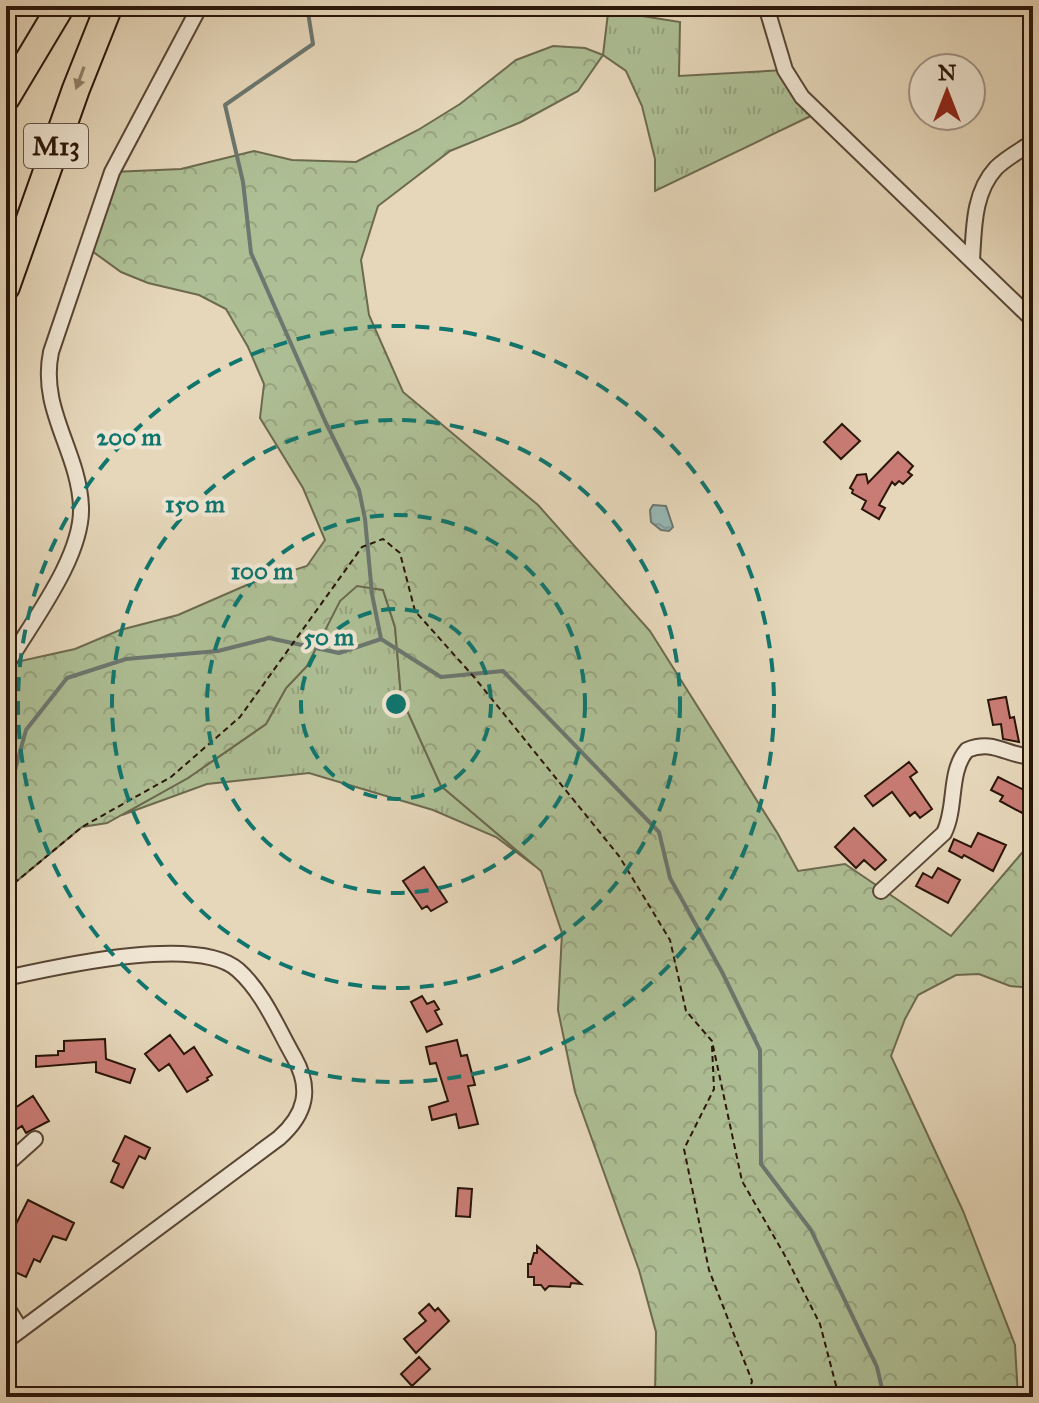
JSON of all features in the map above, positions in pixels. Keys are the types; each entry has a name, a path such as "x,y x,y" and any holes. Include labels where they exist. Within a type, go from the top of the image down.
{"highway":[{"name":"M13","path":"6,98 61,6"},
{"name":"M13","path":"6,287 76,89 109,6"}],"street":[{"path":"6,666 70,558 80,520 77,484 49,398 48,367 55,338 112,172 200,6"},
{"path":"766,6 785,70 802,97 1033,320"},
{"path":"972,260 974,219 988,179 998,166 1033,142"},
{"path":"881,891 944,833 949,822 957,767 967,750 988,744 1017,755 1033,757"},
{"path":"6,978 143,955 194,955 221,961 238,970 261,999 299,1065 306,1092 295,1119 279,1138 6,1341"},
{"path":"6,1165 35,1139"},
{"path":"6,1306 21,1330"}],"path":[{"path":"6,890 82,827 171,777 240,717 362,547 383,539 400,553 415,611 474,677 619,856 670,940 686,1011 712,1041 742,1181 820,1324 839,1397"},
{"path":"712,1041 714,1089 684,1149 709,1270 752,1381 748,1397"}],"green space":[{"path":"608,13 680,22 679,76 785,70 817,113 655,191 655,159 642,106 626,71 603,55"},
{"path":"553,46 585,48 603,55 578,91 521,122 450,151 378,206 361,260 369,315 403,392 538,505 650,631 798,871 845,864 951,936 1033,840 1033,988 1010,986 979,974 956,975 918,995 891,1056 963,1211 1015,1345 1018,1397 655,1397 656,1332 639,1270 575,1092 558,1010 562,933 541,871 441,786 401,697 395,627 383,590 357,586 340,601 307,666 286,688 266,724 188,778 107,823 82,827 6,890 7,664 75,649 120,630 178,615 249,584 307,566 325,540 303,488 260,418 264,384 248,347 226,309 199,295 148,283 121,272 85,246 112,172 181,169 254,151 292,160 356,162 460,104 516,60"},
{"path":"357,585 383,590 395,627 401,697 441,786 535,866 496,837 433,810 309,773 207,784 122,815 188,778 266,724 286,688 307,666 339,601"}],"water":[{"path":"653,505 666,506 673,527 669,531 661,530 651,522"}],"building":[{"path":"842,424 860,441 841,459 824,442"},
{"path":"898,452 913,466 908,472 912,475 903,484 899,481 895,485 892,482 879,505 885,508 879,519 862,509 866,501 852,493 850,488 857,475 866,474 868,483"},
{"path":"1006,697 1019,742 1003,739 1001,724 993,725 988,700"},
{"path":"909,762 917,772 910,777 932,809 920,818 915,812 910,816 892,792 873,806 865,796"},
{"path":"998,777 1032,794 1022,813 1000,801 1003,796 991,790"},
{"path":"854,828 886,860 875,870 864,860 856,868 835,847"},
{"path":"978,833 1006,845 993,871 964,855 962,858 949,851 954,839 971,847"},
{"path":"424,867 447,902 431,911 427,906 422,909 403,881"},
{"path":"938,868 960,880 948,903 916,886 923,873 932,878"},
{"path":"422,996 427,1004 434,1001 442,1024 427,1032 411,1002"},
{"path":"170,1035 184,1054 194,1047 212,1075 187,1092 169,1064 159,1071 145,1054"},
{"path":"105,1039 106,1059 135,1069 130,1083 96,1072 96,1062 36,1067 36,1056 58,1055 58,1051 64,1051 64,1041"},
{"path":"457,1040 461,1056 467,1055 475,1085 468,1086 478,1124 459,1128 456,1114 432,1120 429,1107 448,1101 436,1063 430,1064 426,1047"},
{"path":"33,1096 49,1121 26,1133 22,1126 6,1136 6,1114"},
{"path":"125,1136 150,1148 145,1159 139,1156 123,1188 111,1182 119,1164 113,1161"},
{"path":"458,1188 472,1189 470,1217 456,1216"},
{"path":"28,1200 74,1223 66,1240 53,1236 40,1262 34,1259 26,1277 6,1268 6,1244"},
{"path":"537,1246 581,1284 549,1286 545,1290 541,1285 534,1285 534,1277 528,1277 528,1264 537,1253"},
{"path":"429,1304 435,1311 438,1308 449,1321 416,1353 404,1339 426,1321 419,1313"},
{"path":"419,1357 430,1369 412,1386 401,1374"}],"waterway":[{"path":"307,6 313,44 225,105 243,182 251,253 359,490 381,639 441,677 503,671 659,832 670,878 722,972 760,1050 761,1164 811,1230 877,1367 884,1397"},
{"path":"6,803 26,730 67,678 126,659 218,651 269,638 339,653 381,639"}]}
